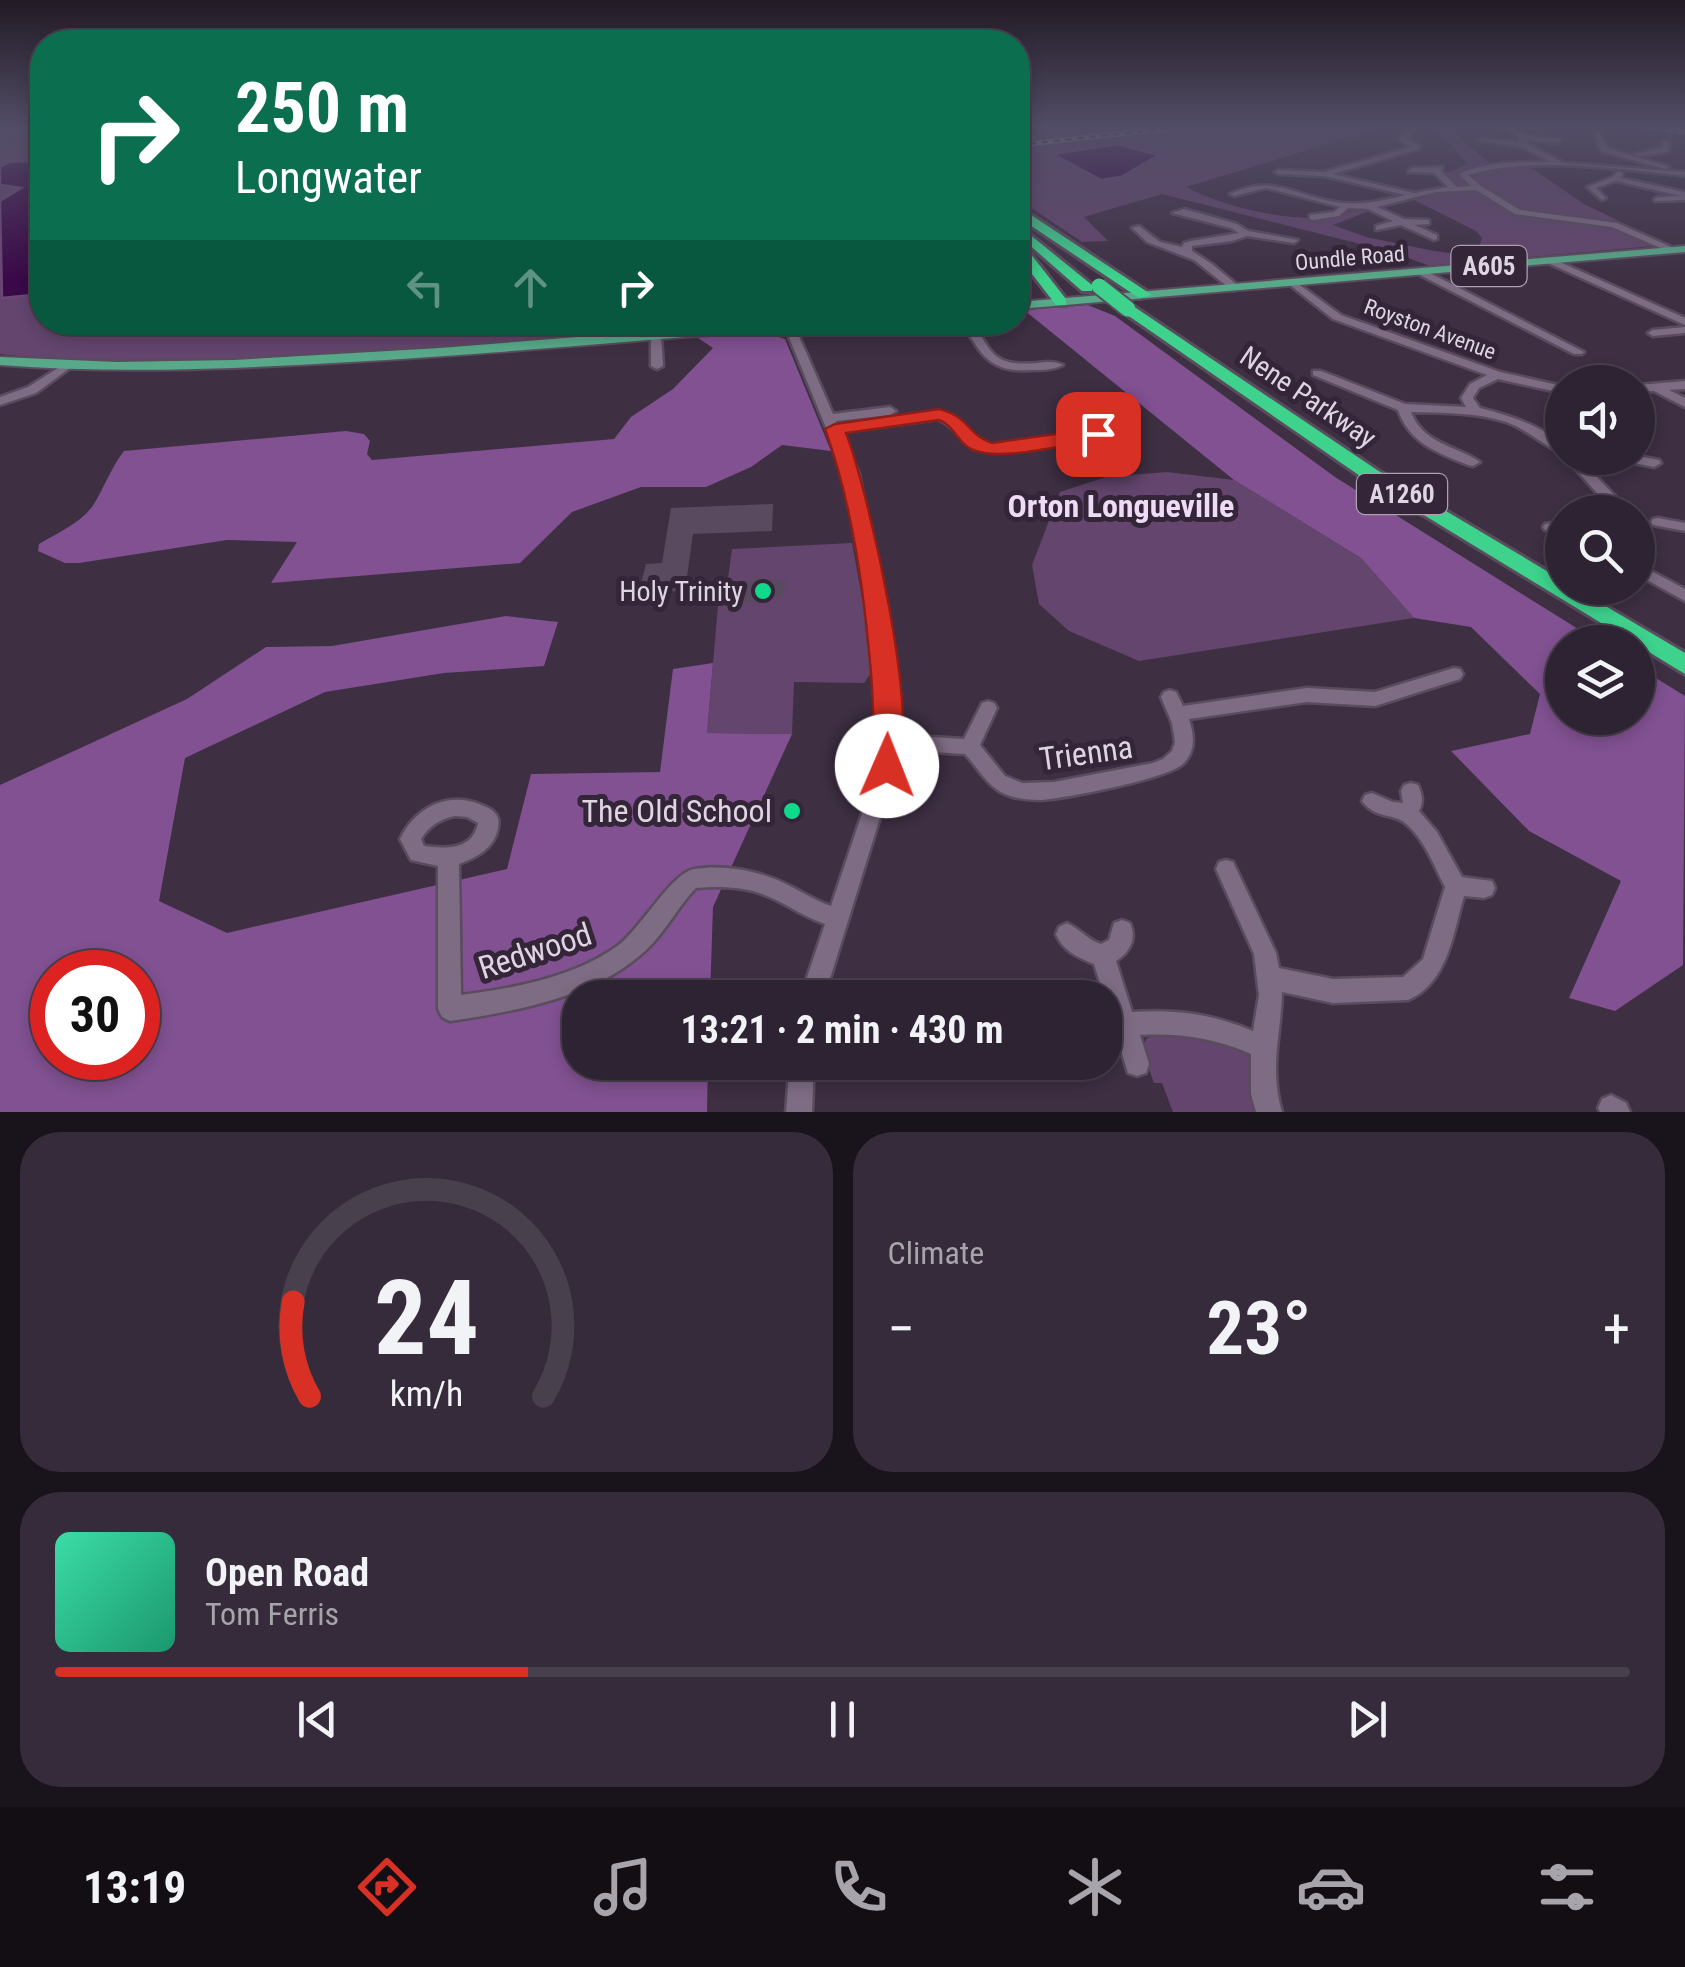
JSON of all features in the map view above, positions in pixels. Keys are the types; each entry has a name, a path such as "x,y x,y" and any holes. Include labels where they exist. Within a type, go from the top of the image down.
{"highway":[{"path":"1030,225 1129,305"},
{"name":"Nene Parkway","path":"1030,227 1093,287"},
{"name":"Nene Parkway","path":"1030,238 1093,287 1129,305 1370,474 1685,665"},
{"path":"1030,262 1061,302"},
{"name":"Nene Parkway","path":"1129,305 1356,479 1592,625"},
{"path":"1655,663 1685,681"}],"main road":[{"name":"Oundle Road","path":"1030,305 1129,305 1236,288 1679,250"},
{"path":"0,361 66,366 327,359 668,335"}],"street":[{"path":"1337,177 1415,195"},
{"path":"1445,177 1455,188"},
{"path":"1470,177 1502,205 1528,215 1617,223 1635,220"},
{"path":"1616,180 1619,177"},
{"path":"1586,180 1601,183"},
{"path":"1602,198 1591,189 1616,180 1685,196"},
{"path":"1234,194 1266,186 1345,206 1371,207 1415,195 1478,188"},
{"path":"1658,199 1685,196"},
{"path":"1313,217 1336,214 1345,206"},
{"path":"1371,207 1430,238 1446,233"},
{"path":"1176,214 1184,212 1246,233 1294,240"},
{"path":"1378,228 1398,222 1426,222"},
{"path":"1617,223 1679,250"},
{"path":"1141,229 1156,246 1187,251 1236,288"},
{"path":"1187,251 1187,245 1196,241 1233,240 1246,233"},
{"path":"1551,261 1685,322"},
{"path":"1421,272 1578,352"},
{"name":"Royston Avenue","path":"1293,283 1337,316 1496,376 1545,386"},
{"path":"1653,333 1685,330"},
{"path":"792,335 852,474 878,616 891,742 887,766 817,980"},
{"path":"975,335 988,358 1003,366 1057,365"},
{"path":"656,336 656,366"},
{"path":"0,401 32,390 66,366"},
{"path":"1317,374 1402,408 1475,411 1512,420 1545,437"},
{"path":"1475,411 1466,398 1474,386 1496,376"},
{"path":"1656,388 1685,385"},
{"path":"1656,388 1685,403"},
{"path":"832,424 934,405"},
{"path":"1402,408 1407,427 1432,446 1473,462"},
{"path":"832,424 939,414 953,418 975,444 991,449 1098,434"},
{"path":"1588,475 1606,495"},
{"path":"1658,522 1685,526"},
{"path":"1655,579 1685,596"},
{"name":"Trienna","path":"970,747 996,782 1012,789 1027,792 1074,787 1159,772 1174,762 1184,747 1184,723 1175,706 1307,696 1375,699 1454,674"},
{"path":"891,742 970,747 988,708"},
{"path":"1267,977 1333,991 1408,988 1432,966 1456,886 1409,801 1390,810 1372,802"},
{"name":"Redwood","path":"448,860 450,1008 522,996 607,964 645,936 691,878 710,876 758,882 780,891 810,912 835,917"},
{"path":"1226,869 1265,953 1271,995 1263,1047 1269,1112"},
{"path":"1456,886 1484,888"},
{"path":"1103,956 1119,946 1122,930"},
{"path":"1067,934 1081,948 1103,956"},
{"path":"1103,956 1137,1064"},
{"path":"1124,1024 1187,1020 1228,1031 1263,1047"},
{"path":"799,1112 801,1080"}],"shaded area":[{"path":"0,177 30,177 30,335 609,335 190,360 114,361 0,354"},
{"path":"0,177 30,177 30,295 2,298 0,201 21,188 0,185"},
{"path":"1030,177 1219,177 1186,187 1268,214 1303,218 1372,210 1333,225 1366,237 1462,255 1479,247 1482,238 1476,231 1412,199 1456,187 1445,177 1545,177 1584,204 1617,220 1608,222 1654,246 1430,266 1392,252 1162,194 1084,217 1108,241 1082,242 1030,207"},
{"path":"1088,305 1115,316 1335,477 1572,625 1545,625 1545,735 1655,735 1655,677 1685,696 1683,965 1615,1011 1569,998 1621,881 1529,831 1451,751 1530,734 1540,694 1471,627 1414,618 1361,558 1234,480 1030,315 1030,310"},
{"path":"772,335 785,339 831,451 782,445 751,467 706,487 641,487 572,512 520,563 271,583 297,542 227,540 79,563 65,563 38,551 39,544 87,513 124,451 346,431 364,434 370,441 367,454 372,460 614,439 631,417 673,389 713,348 695,336"},
{"path":"1167,472 1234,480 1361,558 1414,618 1139,661 1069,631 1039,604 1032,565 1060,492 1106,477"},
{"path":"852,543 875,668 864,683 794,682 792,734 707,733 719,594 726,593 732,549"},
{"path":"506,616 558,622 544,666 444,673 325,692 185,758 159,901 227,933 507,869 531,774 660,772 673,669 713,663 707,733 792,734 713,907 711,980 562,980 562,1080 708,1080 707,1112 0,1112 0,785 187,699 266,647 332,646"},
{"path":"1185,1030 1246,1050 1255,1071 1260,1112 1173,1112 1162,1083 1154,1083 1143,1052 1146,1039 1158,1033"}],"building":[{"path":"773,504 772,531 693,534 685,591 639,592 646,564 662,563 671,508"},
{"name":"Holy Trinity","path":"754,577 787,581 781,598 767,596 764,604 738,601 746,581 753,581"}],"place":[{"name":"Holy Trinity","path":"763,591"},
{"name":"The Old School","path":"792,811"}],"district":[{"name":"Orton Longueville","path":"1121,506"}],"route":[{"path":"887,766 891,742 878,616 852,474 835,429 939,414 953,418 969,440 991,449 1098,434"}]}
